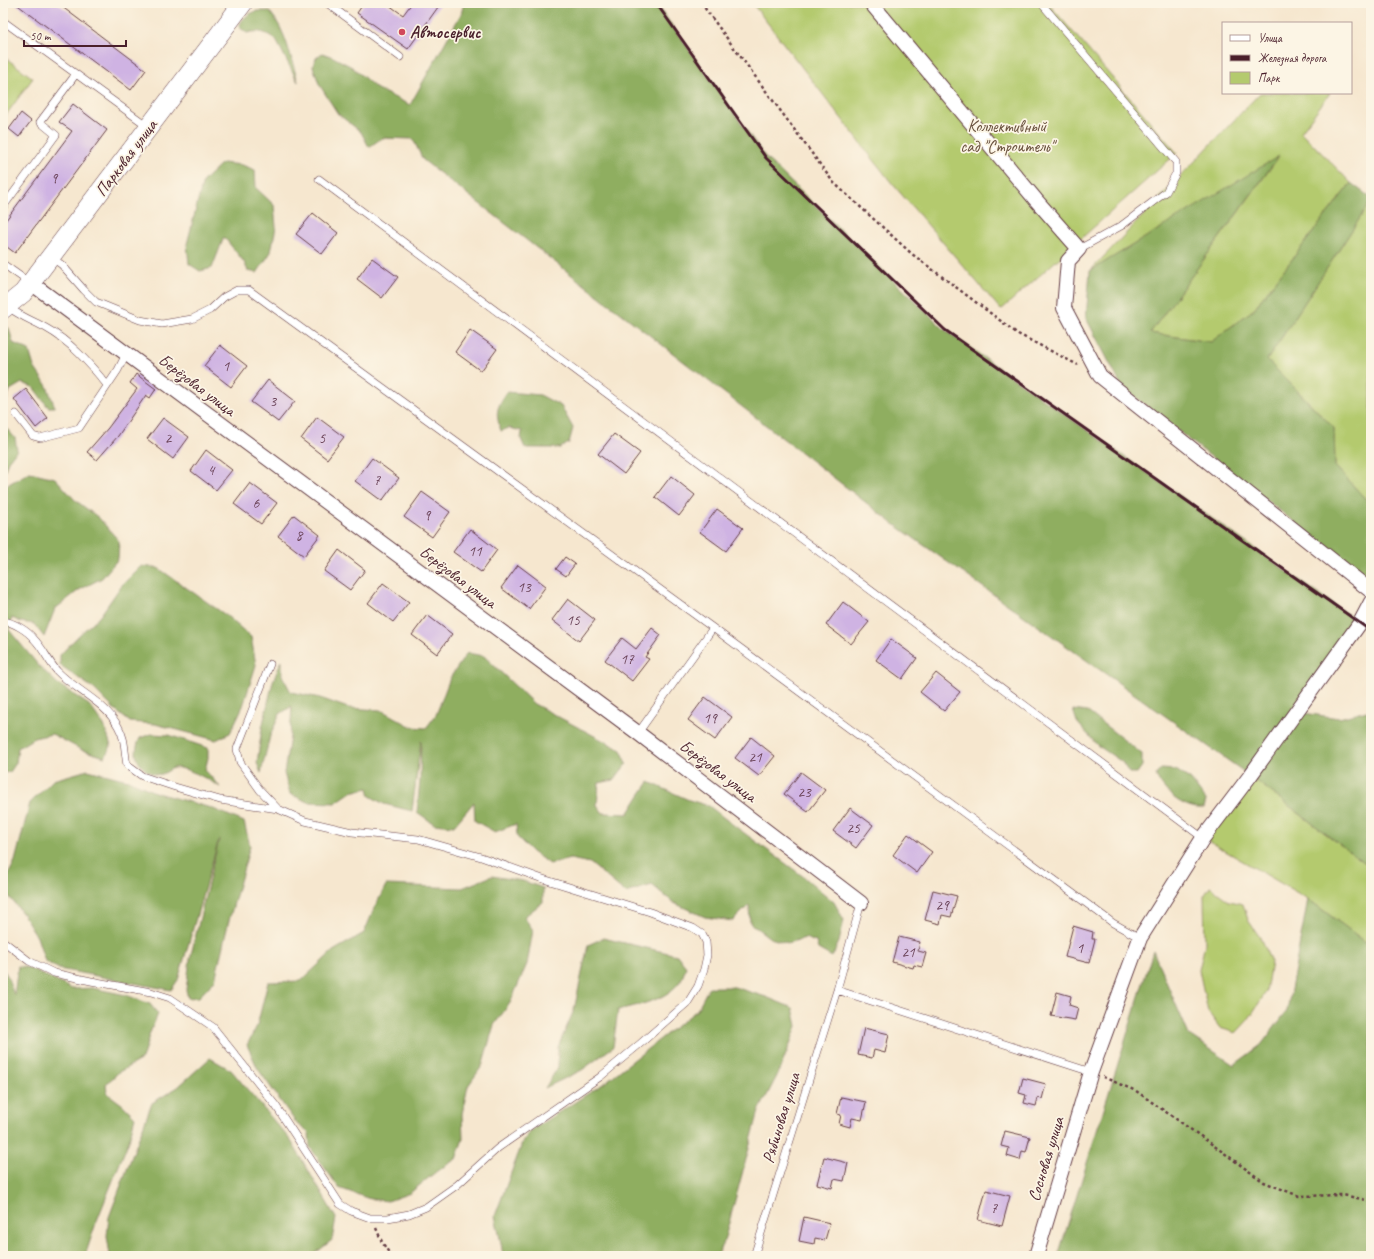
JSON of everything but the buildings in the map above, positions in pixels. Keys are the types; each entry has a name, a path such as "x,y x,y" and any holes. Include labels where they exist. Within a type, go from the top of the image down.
{"street":[{"name":"Парковая улица","path":"5,307 23,293 31,283 244,3"},
{"path":"871,3 1036,200 1080,249 1068,261 1064,308 1100,376 1371,591"},
{"name":"Берёзовая улица","path":"31,283 638,733 862,903"},
{"name":"Сосновая улица","path":"1036,1256 1091,1072 1140,938 1203,838 1250,776 1360,623 1371,602"}],"lane":[{"path":"1041,3 1176,162 1176,173 1166,192 1121,226 1080,249"},
{"path":"332,4 400,57"},
{"path":"3,21 149,127"},
{"path":"3,206 56,135 40,122 76,74"},
{"path":"319,179 1203,838"},
{"path":"51,256 62,265 96,302 140,320 162,324 192,319 210,310 236,290 250,290 713,628 1113,923 1140,938"},
{"path":"3,264 31,283"},
{"path":"5,307 46,328 65,341 84,359 107,385"},
{"path":"16,414 33,436 40,438 79,428 126,354"},
{"path":"3,620 23,629 34,638 58,672 90,696 118,725 125,741 127,765 142,776 220,800 278,809 305,821 352,832 418,839 481,857 540,878 650,912 693,928 702,934 706,942 707,955 698,986 688,1002 600,1077 498,1148 457,1185 426,1206 402,1215 388,1218 372,1218 351,1211 340,1204 276,1106 213,1027 170,998 152,992 54,973 30,961 3,941"},
{"path":"638,733 713,628"},
{"path":"270,664 237,749 240,762 260,790 278,809"},
{"name":"Рябиновая улица","path":"754,1256 862,903"},
{"path":"836,990 1091,1072"}],"path":[{"path":"701,3 832,182 912,254 1018,334 1100,376"},
{"path":"1091,1072 1136,1091 1264,1182 1299,1196 1343,1195 1371,1201"},
{"path":"372,1218 382,1242 391,1256"}],"green space":[{"path":"464,3 656,3 766,158 945,330 1360,623 1296,712 1339,718 1371,710 1371,868 1250,776 891,522 423,160 413,139 382,138 369,147 361,132 338,114 319,84 313,66 316,58 322,53 333,57 352,67 377,89 410,105 461,14"},
{"name":"Коллективный сад \"Строитель\"","path":"752,3 1048,3 1177,153 1001,310 890,181"},
{"path":"257,11 269,11 280,26 298,82 276,40 262,32 247,33 239,27 246,17"},
{"path":"3,56 33,78 3,119"},
{"path":"1259,94 1329,94 1301,132 1351,183 1253,310 1211,342 1150,333 1278,158 1090,271"},
{"path":"1279,156 1150,333 1211,342 1253,310 1351,183 1371,198 1371,201 1267,360 1334,428 1335,466 1371,505 1371,582 1122,387 1086,318 1090,271"},
{"path":"222,163 242,165 255,170 256,188 274,205 276,227 271,252 257,273 248,271 244,262 224,237 212,268 200,271 189,264 187,244 203,181"},
{"path":"1371,201 1371,505 1335,466 1334,428 1267,360"},
{"path":"3,327 9,328 13,343 29,350 34,367 47,386 55,407 48,407 33,387 22,383 10,390 4,407 5,427 15,438 17,450 8,461 5,470 3,469"},
{"path":"507,392 540,395 561,406 573,428 569,443 560,448 525,448 521,439 522,431 509,428 501,431 497,415 499,407"},
{"path":"30,472 55,478 75,500 99,518 119,541 118,559 102,578 79,590 55,609 44,637 34,624 21,622 12,618 9,630 39,666 58,684 89,705 104,725 111,746 105,757 82,750 52,734 34,738 18,748 16,763 10,772 3,773 3,494 7,485"},
{"path":"141,566 158,568 227,616 251,637 256,665 243,706 230,733 216,740 155,724 130,722 116,711 94,689 60,665 60,655 100,616 121,586"},
{"path":"467,653 484,656 534,704 621,750 627,763 614,780 599,783 597,805 603,813 628,814 649,782 689,800 709,806 804,877 834,902 844,920 839,942 832,957 818,949 816,942 805,938 788,943 770,938 750,923 749,905 733,921 705,917 674,903 652,885 626,893 590,863 570,859 550,864 532,852 517,837 516,824 495,832 475,821 474,802 454,826 434,824 417,812 421,741 412,811 384,804 370,796 368,788 351,792 335,803 308,802 290,794 284,773 290,737 292,706 280,714 270,736 261,773 257,763 262,728 273,681 282,660 282,675 291,692 320,698 348,708 381,710 412,727 426,728 436,715 450,678"},
{"path":"1073,710 1088,712 1142,754 1142,766 1137,773 1129,773 1122,762 1097,745 1077,722"},
{"path":"151,734 169,735 208,748 208,758 205,770 220,787 197,774 184,769 173,768 163,773 153,774 141,766 137,757 136,749 140,738"},
{"path":"1161,769 1176,770 1191,780 1206,800 1204,808 1189,806 1175,799 1164,788 1156,775"},
{"path":"88,770 128,780 157,793 211,808 244,822 250,846 228,924 215,980 199,997 188,998 186,990 190,959 219,839 178,980 171,990 59,969 45,961 37,937 23,914 3,889 15,861 30,803 53,780"},
{"path":"1250,776 1371,868 1371,946 1308,899 1203,838"},
{"path":"492,876 523,881 543,888 543,902 524,917 533,930 527,964 510,1003 494,1025 482,1066 468,1086 462,1114 463,1139 456,1159 437,1171 410,1193 388,1201 370,1199 339,1188 310,1147 309,1133 297,1124 258,1069 247,1045 257,1026 268,982 301,981 333,951 364,933 386,885 462,888"},
{"path":"1210,887 1229,901 1243,904 1248,920 1263,942 1271,962 1266,992 1248,1020 1236,1033 1220,1028 1208,1012 1199,970 1205,944 1204,896"},
{"path":"1308,899 1371,946 1371,1256 1058,1256 1153,951 1189,1035 1234,1065 1261,1045 1287,1011"},
{"path":"603,938 677,955 686,967 684,974 678,984 666,995 650,1002 618,1010 613,1047 582,1070 545,1088 558,1067 558,1047 574,1010 588,945"},
{"path":"18,966 29,968 72,989 92,988 126,995 150,1004 158,1014 142,1059 119,1072 106,1084 107,1093 123,1105 135,1117 129,1140 96,1223 85,1256 3,1256 3,969 8,977 14,995"},
{"path":"709,987 734,987 766,997 793,1008 797,1026 779,1072 759,1111 723,1245 717,1256 503,1256 495,1216 523,1141 533,1129 603,1084 697,1010"},
{"path":"210,1058 231,1070 291,1141 336,1218 332,1240 312,1256 98,1256 110,1255 107,1236 109,1217 152,1103 178,1087"}],"railway":[{"path":"656,3 766,158 945,330 1371,631"}],"place":[{"name":"Автосервис","path":"402,32"}]}
